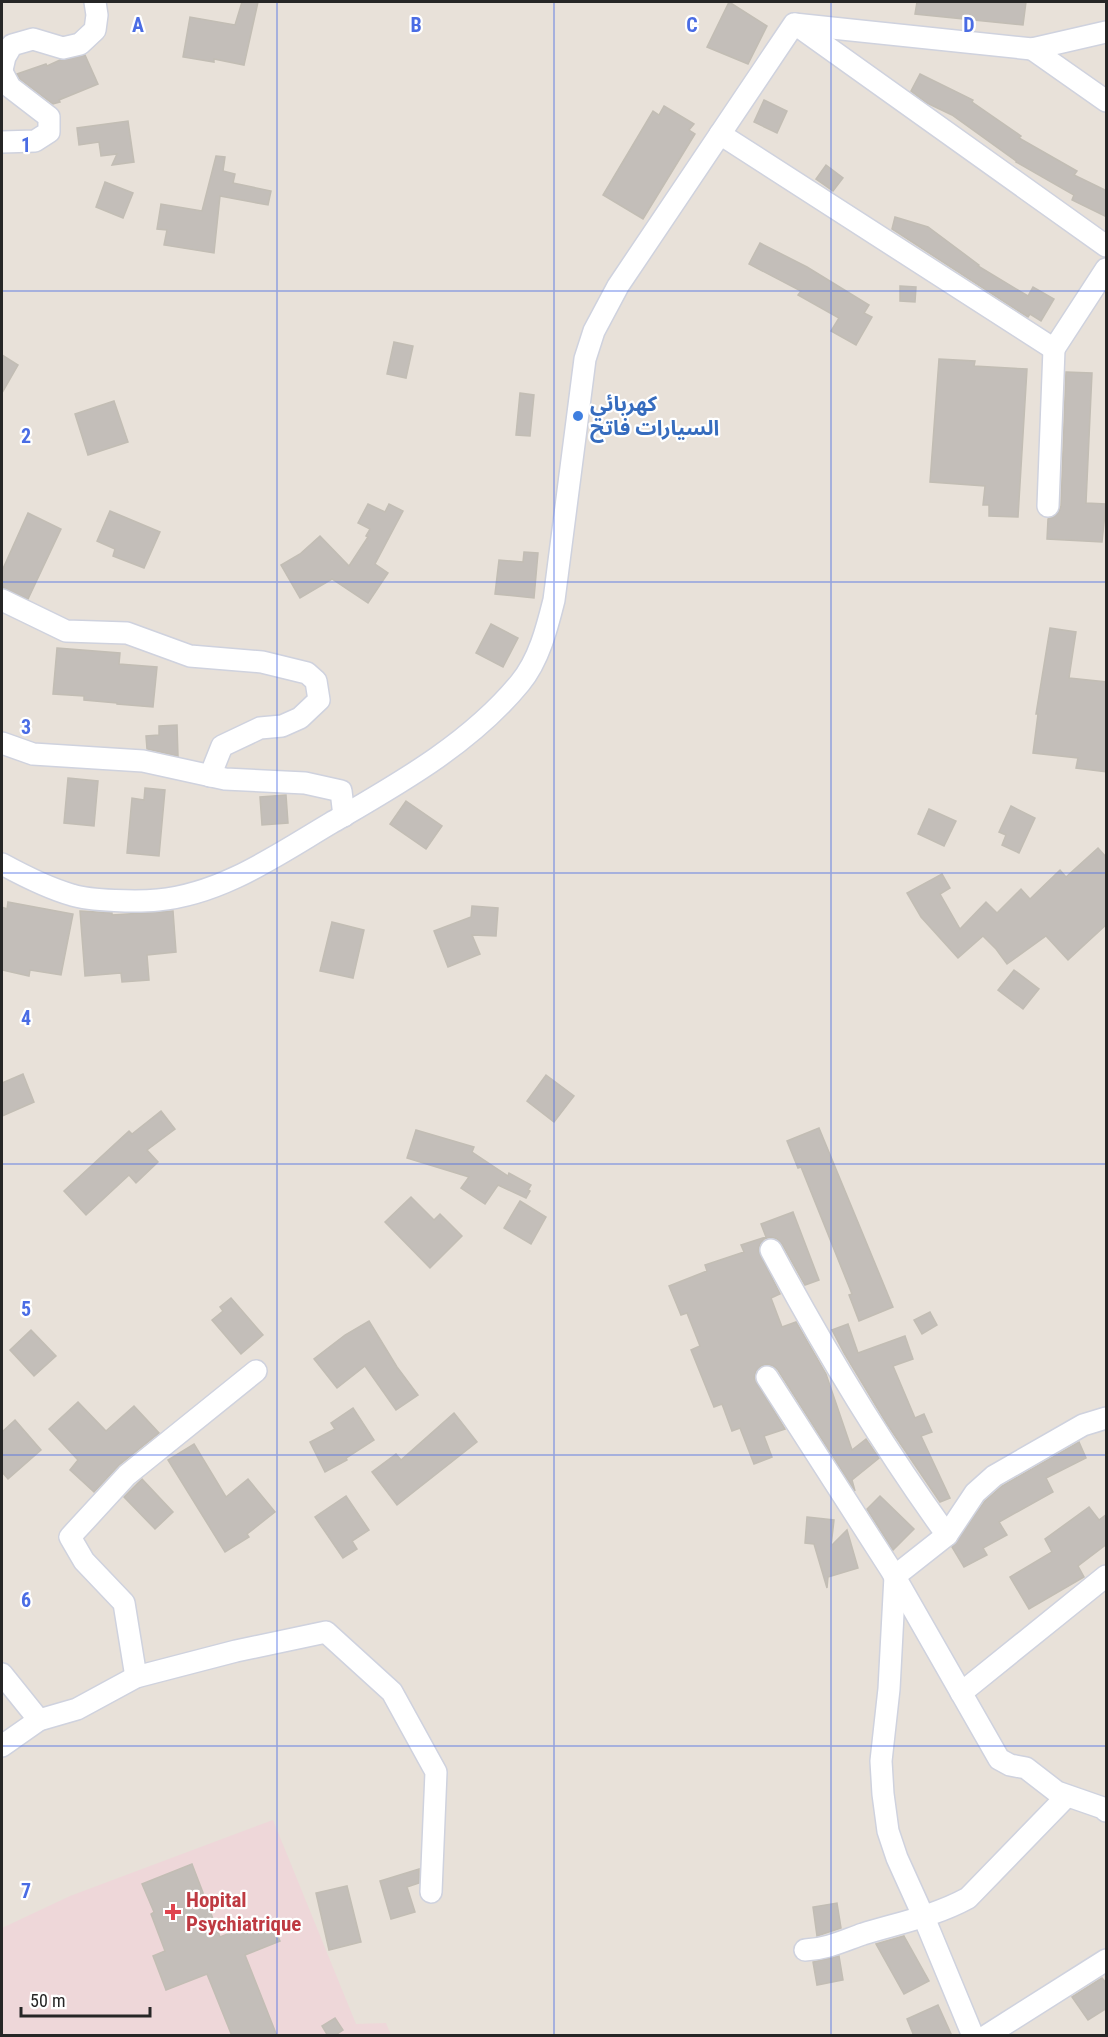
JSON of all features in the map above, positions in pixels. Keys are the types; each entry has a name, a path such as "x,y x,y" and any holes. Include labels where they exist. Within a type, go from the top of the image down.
{"street":[{"path":"2,142 35,141 49,132 49,117 10,87 2,71 5,57 12,45 33,39 63,48 80,44 95,30 98,15 95,2"},
{"path":"794,24 1032,49 1107,32"},
{"path":"2,864 26,878 73,896 115,900 158,900 197,893 255,868 410,777 482,723 521,682 544,639 554,600 585,359 594,331 618,286 794,24"},
{"path":"794,24 1107,246"},
{"path":"1032,49 1107,101"},
{"path":"720,134 1054,349"},
{"path":"1048,506 1054,349 1107,269"},
{"path":"2,600 66,631 127,633 190,656 262,663 307,673 316,681 319,700 300,718 282,726 260,728 222,746 210,776"},
{"path":"2,743 33,754 143,761 225,779 305,783 341,791 344,816"},
{"path":"771,1250 796,1298 853,1394 907,1480 947,1535"},
{"path":"136,1677 124,1603 84,1561 70,1537 127,1475 256,1371"},
{"path":"766,1377 895,1576 999,1759 1010,1765 1026,1767 1057,1792 1102,1808 1107,1812"},
{"path":"973,2036 888,1831 881,1761 889,1689 895,1576 947,1535 975,1492 994,1476 1083,1425 1107,1418"},
{"path":"961,1693 1107,1576"},
{"path":"2,1746 39,1720 77,1709 136,1677 236,1651 327,1632 392,1692 436,1772 431,1892"},
{"path":"2,1674 39,1720"},
{"path":"805,1950 829,1947 924,1917 950,1908 968,1898 1067,1796"},
{"path":"986,2036 1107,1960"}],"shaded area":[{"name":"Hopital Psychiatrique","path":"273,1820 356,2024 386,2023 391,2035 2,2035 2,1928 70,1896"}],"building":[{"path":"242,2 258,2 244,65 214,59 214,62 183,57 190,17 235,25"},
{"path":"729,2 767,26 748,64 707,47"},
{"path":"917,2 1026,2 1023,25 915,14"},
{"path":"85,55 98,84 53,104 20,79 17,74 60,60"},
{"path":"920,74 973,100 972,102 1021,136 1019,138 1077,171 1074,175 1107,191 1107,217 1072,200 1074,195 1016,162 952,115 927,103 911,91"},
{"path":"764,100 787,111 777,133 754,122"},
{"path":"664,106 694,124 689,130 695,134 643,219 603,195 653,111 659,115"},
{"path":"128,121 134,162 112,165 117,154 101,156 99,142 79,145 77,128"},
{"path":"216,156 225,157 223,171 235,174 233,183 271,191 268,205 220,196 214,253 164,245 167,230 157,229 161,204 202,211"},
{"path":"826,165 843,178 833,191 816,179"},
{"path":"105,182 133,193 123,218 96,207"},
{"path":"895,217 928,227 978,266 1028,296 1033,287 1054,299 1041,321 1030,314 1028,317 892,229"},
{"path":"760,243 807,267 869,305 864,313 872,317 856,345 831,331 839,318 798,295 801,291 749,264"},
{"path":"900,286 916,287 915,302 900,301"},
{"path":"394,342 413,346 406,378 387,374"},
{"path":"2,355 18,365 2,393"},
{"path":"939,359 975,361 974,366 1027,369 1018,517 989,516 989,505 983,505 985,486 930,482"},
{"path":"1066,372 1092,373 1086,503 1106,504 1102,542 1047,539 1048,519 1058,513 1061,506"},
{"path":"520,393 534,395 530,436 516,435"},
{"path":"114,401 128,442 88,455 75,414"},
{"path":"368,504 385,512 389,504 403,511 375,564 388,573 368,603 332,579 300,598 281,565 300,554 320,536 349,566 368,537 366,536 370,529 358,523"},
{"path":"110,511 160,532 144,568 113,556 115,549 97,541"},
{"path":"28,513 61,529 28,599 2,587 2,571"},
{"path":"524,552 538,553 534,598 495,594 499,560 523,562"},
{"path":"491,624 518,638 503,667 476,653"},
{"path":"1050,628 1076,632 1069,678 1107,682 1107,772 1076,768 1078,758 1033,753 1038,714 1036,714"},
{"path":"57,648 120,653 119,664 157,667 153,707 84,700 84,696 53,694"},
{"path":"177,725 178,756 147,749 146,736 159,735 159,726"},
{"path":"68,778 98,781 94,826 64,823"},
{"path":"145,788 165,790 159,856 127,853 132,798 144,800"},
{"path":"286,795 288,823 262,825 260,797"},
{"path":"406,801 442,826 426,849 390,824"},
{"path":"1011,806 1035,818 1019,853 1002,845 1006,835 999,832"},
{"path":"929,809 956,821 944,846 918,834"},
{"path":"1098,848 1107,858 1107,924 1068,960 1046,936 1007,964 983,936 958,958 921,917 907,893 942,874 950,888 940,894 960,929 986,902 997,913 1021,889 1030,899 1060,870 1066,877"},
{"path":"8,902 73,914 61,975 30,970 29,976 2,970 2,907 7,909"},
{"path":"472,906 498,908 496,936 472,935 480,954 448,967 434,931 471,917"},
{"path":"80,911 112,913 112,915 173,911 176,952 147,955 149,980 122,982 121,973 85,976"},
{"path":"332,922 364,930 353,978 320,971"},
{"path":"1014,970 1039,989 1023,1009 998,990"},
{"path":"23,1074 34,1102 2,1116 2,1083"},
{"path":"546,1075 574,1096 554,1122 527,1101"},
{"path":"161,1111 175,1129 147,1150 158,1162 136,1183 129,1175 86,1215 64,1191 129,1131 132,1134"},
{"path":"819,1128 893,1307 859,1321 849,1295 852,1294 801,1167 798,1168 787,1141"},
{"path":"416,1130 474,1147 472,1152 508,1176 509,1173 531,1185 526,1198 498,1185 485,1204 461,1188 469,1177 407,1158"},
{"path":"411,1197 434,1220 440,1214 462,1236 430,1268 385,1222"},
{"path":"520,1201 546,1217 531,1244 504,1228"},
{"path":"793,1212 819,1280 805,1285 777,1239 771,1237 764,1239 758,1250 780,1294 771,1298 782,1327 796,1322 826,1374 852,1450 866,1439 879,1458 852,1480 855,1491 778,1370 767,1364 756,1371 754,1378 785,1429 764,1436 772,1457 754,1464 740,1428 732,1431 722,1404 714,1407 691,1350 700,1346 687,1313 681,1315 669,1286 707,1271 705,1265 744,1252 741,1245 766,1237 761,1224"},
{"path":"231,1298 263,1335 241,1354 212,1320 223,1311 220,1307"},
{"path":"930,1312 937,1325 922,1334 914,1320"},
{"path":"369,1321 397,1367 418,1395 396,1410 365,1366 337,1388 314,1359 345,1335"},
{"path":"848,1324 858,1353 905,1336 913,1359 893,1366 915,1418 924,1414 932,1432 921,1436 950,1498 940,1502 887,1424 844,1353 832,1330"},
{"path":"31,1330 56,1356 34,1376 10,1350"},
{"path":"78,1402 106,1431 134,1406 159,1433 119,1465 94,1492 70,1470 78,1460 49,1429"},
{"path":"353,1408 374,1440 346,1458 347,1460 325,1472 310,1442 335,1429 331,1423"},
{"path":"454,1413 477,1442 397,1505 372,1472 396,1454 401,1460"},
{"path":"15,1420 41,1450 8,1479 2,1472 2,1432"},
{"path":"1079,1442 1086,1458 1046,1478 1053,1492 999,1522 1007,1535 983,1548 987,1555 964,1567 952,1547 985,1501 1002,1486"},
{"path":"194,1444 226,1497 248,1479 275,1512 247,1534 249,1537 225,1552 168,1460"},
{"path":"142,1479 173,1512 155,1529 124,1497"},
{"path":"346,1496 369,1530 352,1541 357,1549 343,1558 315,1517"},
{"path":"880,1496 914,1529 893,1550 867,1509"},
{"path":"1089,1507 1099,1520 1107,1514 1107,1544 1078,1566 1084,1577 1029,1609 1010,1577 1052,1552 1045,1539"},
{"path":"807,1517 834,1520 831,1546 847,1530 858,1568 828,1577 827,1588 814,1544 805,1543"},
{"path":"192,1864 220,1937 270,1917 280,1941 245,1955 277,2036 232,2036 207,1974 166,1990 153,1956 165,1951 151,1914 154,1912 142,1884"},
{"path":"419,1869 419,1883 407,1887 415,1912 391,1919 380,1881"},
{"path":"347,1886 361,1942 329,1950 316,1893"},
{"path":"837,1903 841,1928 817,1936 813,1907"},
{"path":"904,1936 929,1981 904,1994 876,1944"},
{"path":"839,1956 843,1980 817,1985 813,1962"},
{"path":"1102,1978 1107,1984 1107,2008 1088,2020 1072,1997"},
{"path":"938,2005 952,2036 914,2036 907,2019"},
{"path":"335,2018 343,2030 334,2036 328,2036 322,2026"}],"place":[{"name":"كهربائي السيارات فاتح","path":"578,416"},
{"name":"Hopital Psychiatrique","path":"173,1912"}]}
